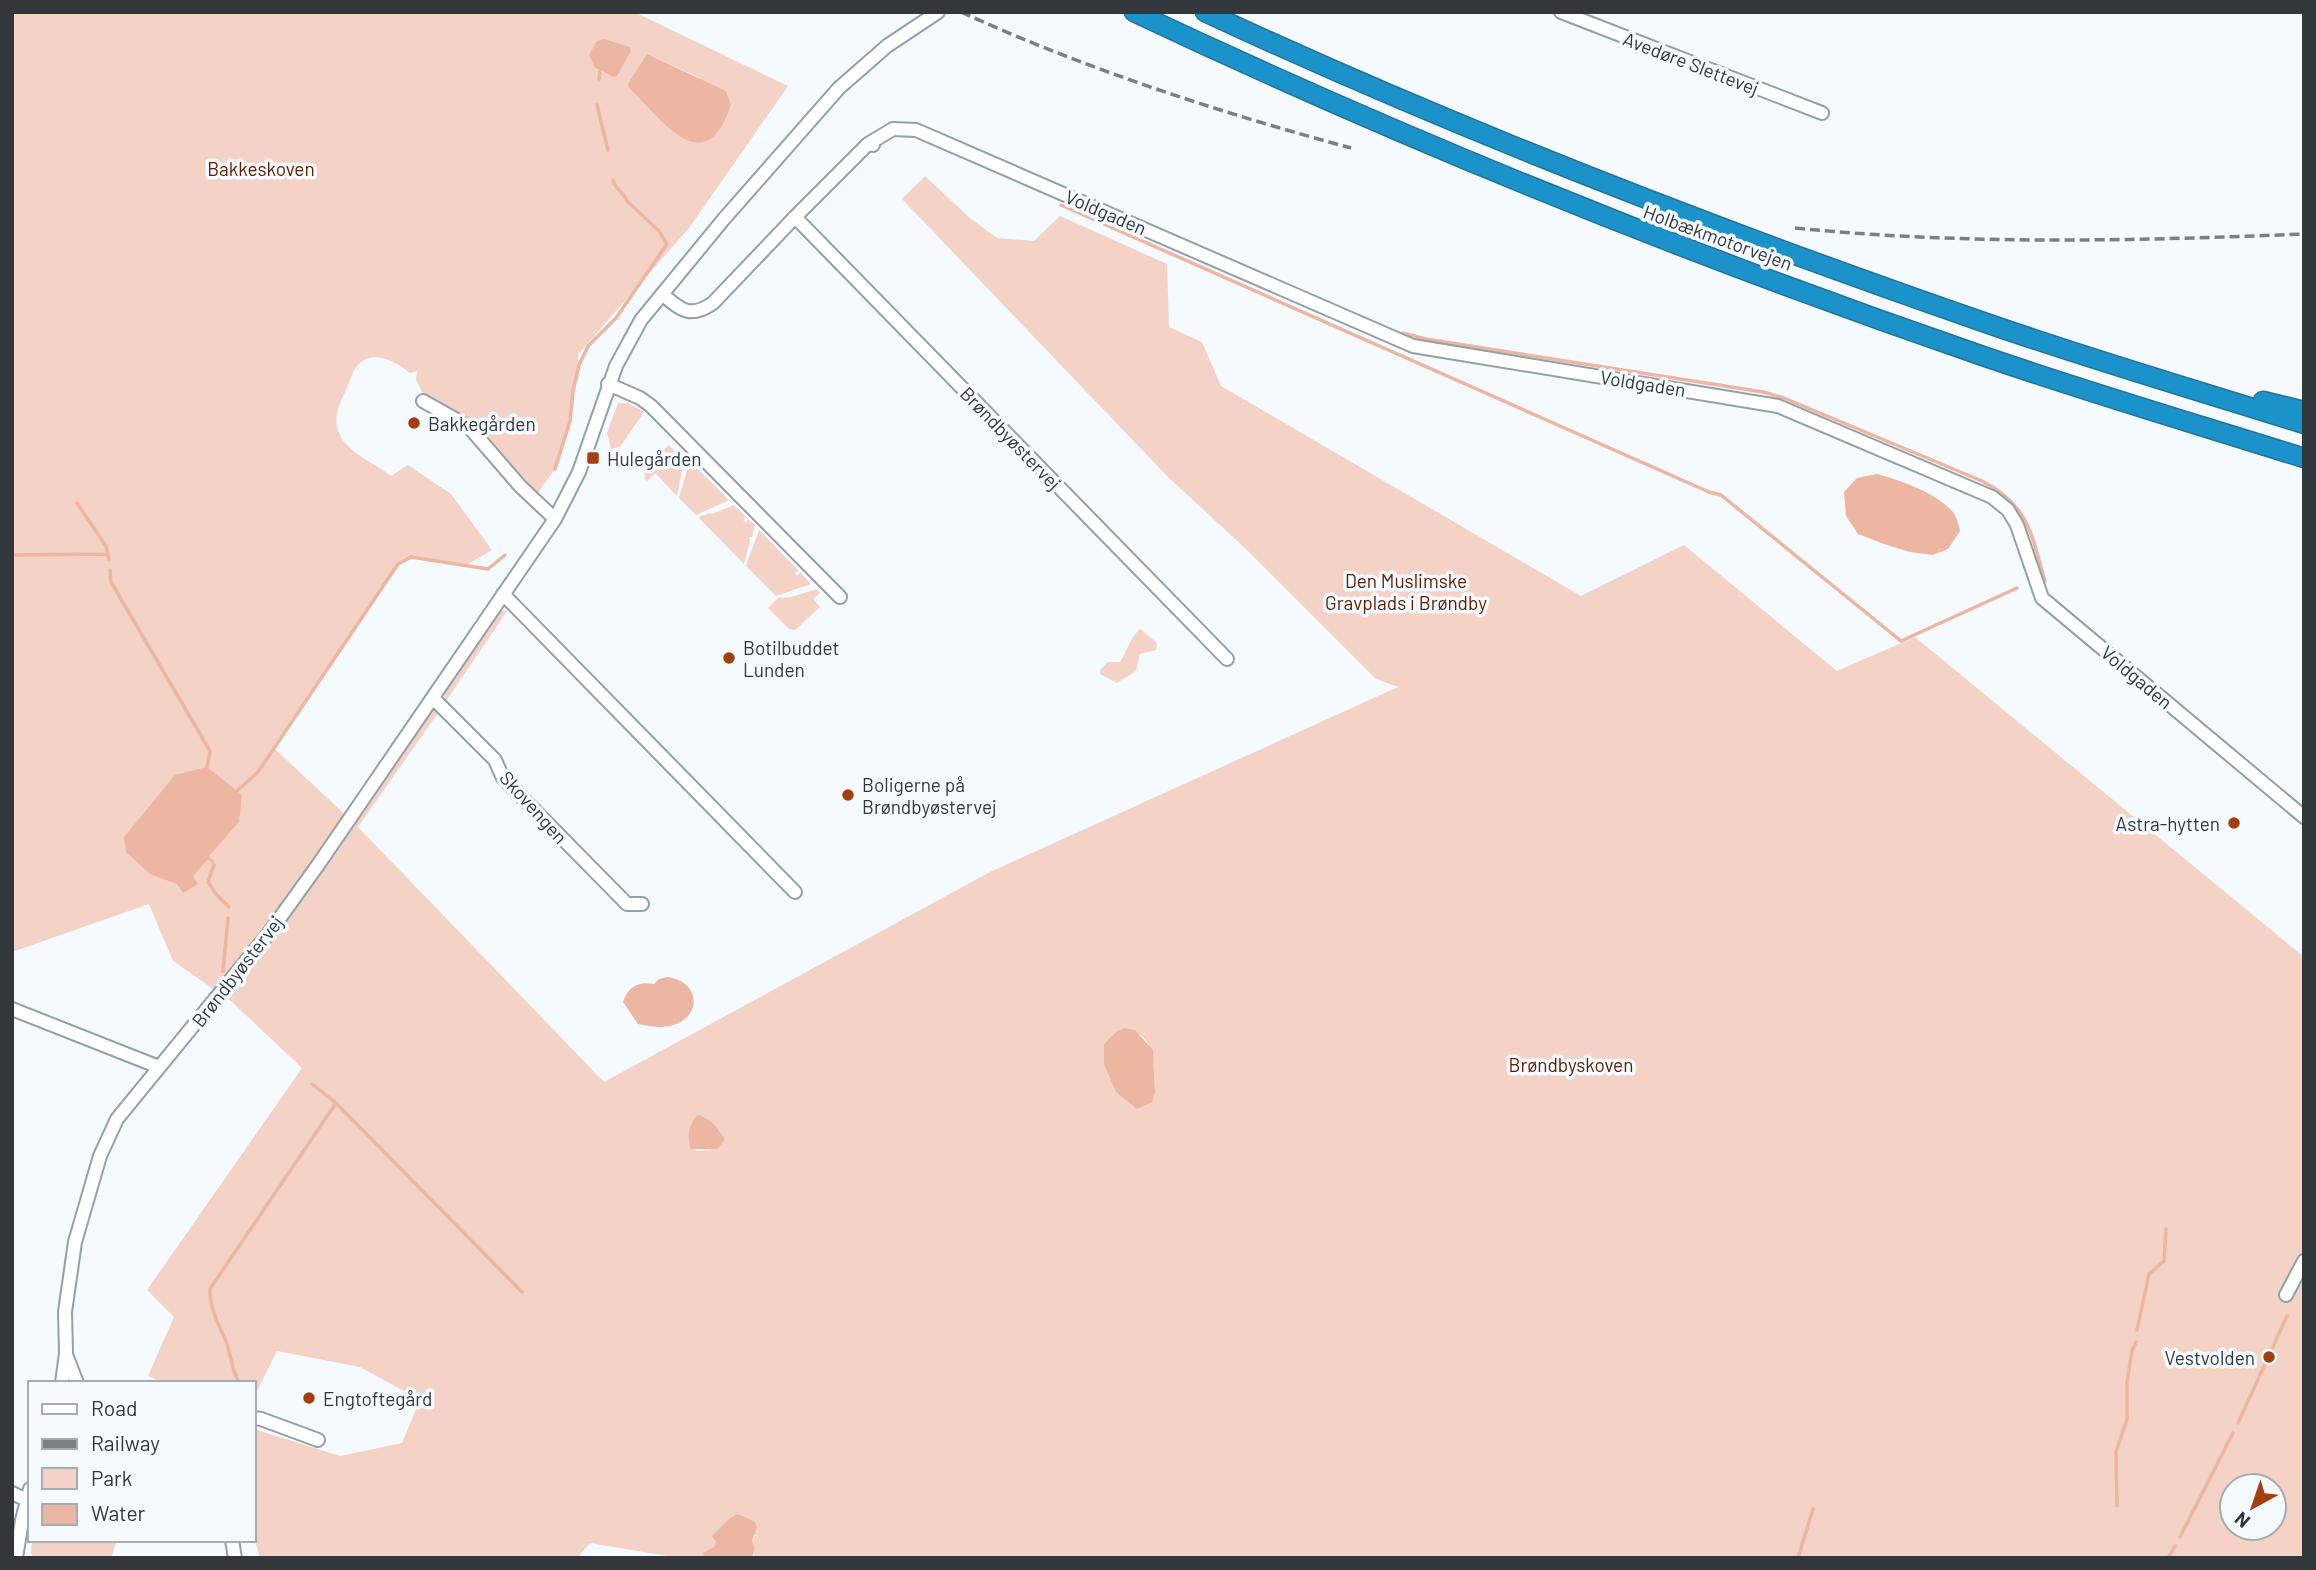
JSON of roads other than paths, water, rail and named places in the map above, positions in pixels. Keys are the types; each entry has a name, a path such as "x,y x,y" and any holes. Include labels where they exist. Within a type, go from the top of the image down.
{"highway":[{"name":"Holbækmotorvejen","path":"1134,12 1243,64 1606,218 1981,355 2304,460"},
{"name":"Holbækmotorvejen","path":"1205,12 1433,113 1759,242 1992,325 2304,424"},
{"path":"2197,390 2286,405 2304,411"}],"street":[{"name":"Avedøre Slettevej","path":"1561,12 1822,113"},
{"name":"Brøndbyøstervej","path":"62,1381 66,1353 65,1312 75,1242 100,1156 117,1119 269,933 555,519 579,472 608,384 641,320 839,88 887,46 933,15"},
{"name":"Voldgaden","path":"794,217 893,128 916,130 1413,346 1778,406 1992,497 2008,510 2012,517 2042,598 2304,817"},
{"name":"Brøndbyøstervej","path":"794,217 1227,659"},
{"path":"662,294 685,311 705,309 721,296 794,217"},
{"path":"608,384 640,398 650,406 840,597"},
{"path":"423,401 469,427 520,486 555,519"},
{"path":"503,594 795,892"},
{"name":"Skovengen","path":"433,698 495,761 503,778 627,904 642,904"},
{"path":"12,1009 159,1067"},
{"path":"2286,1295 2304,1261"},
{"path":"66,1353 76,1381"},
{"path":"256,1418 318,1440"},
{"path":"12,1493 28,1494 16,1558"}],"water":[{"path":"605,39 630,47 631,51 614,77 595,68 589,55 597,41"},
{"path":"647,54 726,91 731,105 721,128 709,140 696,143 682,138 628,87"},
{"path":"1877,474 1920,489 1949,508 1955,515 1960,531 1948,549 1933,555 1910,552 1858,534 1846,516 1844,492 1857,478"},
{"path":"207,767 242,795 239,822 209,856 212,861 207,860 193,876 198,884 183,893 177,884 150,874 126,852 124,837 175,775"},
{"path":"667,977 686,985 691,992 694,1000 689,1015 669,1026 638,1024 623,1002 628,992 638,984 654,984"},
{"path":"1125,1028 1135,1030 1153,1050 1155,1092 1152,1102 1137,1109 1116,1092 1104,1064 1104,1044 1117,1031"},
{"path":"698,1115 714,1124 725,1140 717,1149 691,1149 689,1130"},
{"path":"737,1514 754,1521 757,1527 752,1541 754,1550 751,1558 704,1556 703,1553 714,1547 716,1542 712,1536"}],"waterway":[{"path":"599,79 600,71"},
{"path":"597,105 608,150"},
{"path":"555,469 570,421 579,365 588,346 616,318 667,244 659,231 627,201 613,180"},
{"path":"1061,205 1721,495 1901,641 2017,588"},
{"path":"1403,333 1426,339 1763,392 1784,398 1998,490 2010,500 2026,522 2045,581"},
{"path":"77,503 106,546 109,559"},
{"path":"12,555 108,554"},
{"path":"237,791 258,772 398,564 411,557 488,569 505,555"},
{"path":"110,570 111,582 210,751 207,767"},
{"path":"212,861 214,865 208,882 229,907"},
{"path":"223,971 228,918"},
{"path":"312,1084 336,1103 522,1292"},
{"path":"238,1381 213,1310 210,1289 336,1103"},
{"path":"2137,1330 2149,1274 2164,1261 2166,1229"},
{"path":"2238,1423 2287,1316"},
{"path":"2117,1506 2116,1452 2127,1419 2127,1382 2136,1342"},
{"path":"2180,1537 2233,1433"},
{"path":"1798,1558 1813,1509"},
{"path":"2168,1558 2175,1546"}],"railway":[{"path":"961,12 1104,71 1252,120 1351,148"},
{"path":"1795,228 1922,237 2049,240 2304,234"}],"place":[{"name":"Bakkegården","path":"414,423"},
{"name":"Hulegården","path":"593,458"},
{"name":"Botilbuddet Lunden","path":"729,658"},
{"name":"Boligerne på Brøndbyøstervej","path":"848,795"},
{"name":"Astra-hytten","path":"2234,823"},
{"name":"Vestvolden","path":"2269,1357"},
{"name":"Engtoftegård","path":"309,1398"}],"park label":[{"name":"Bakkeskoven","path":"261,168"},
{"name":"Den Muslimske Gravplads i Brøndby","path":"1406,591"},
{"name":"Brøndbyskoven","path":"1571,1064"}]}
